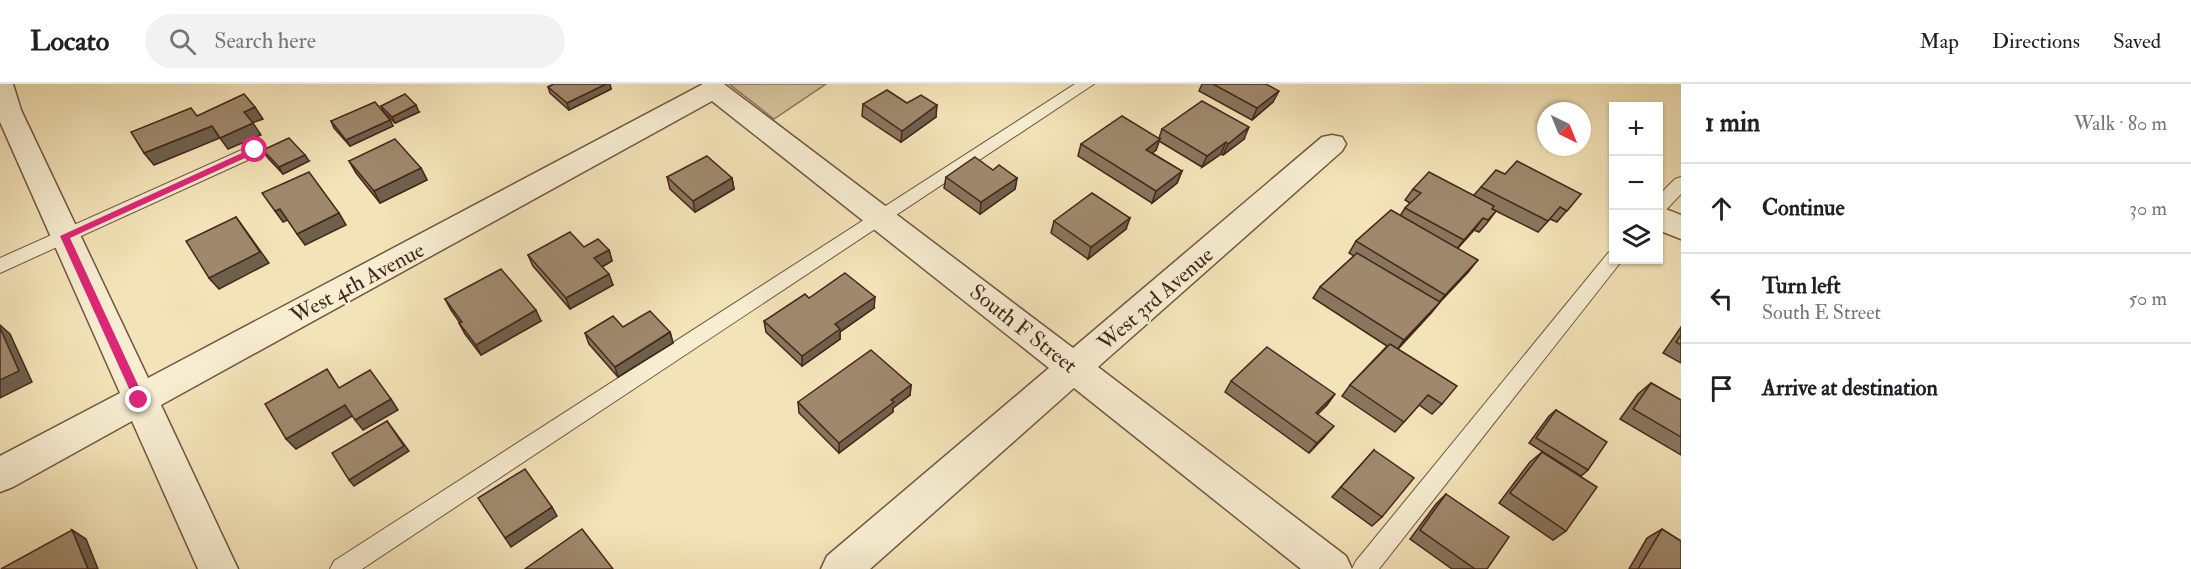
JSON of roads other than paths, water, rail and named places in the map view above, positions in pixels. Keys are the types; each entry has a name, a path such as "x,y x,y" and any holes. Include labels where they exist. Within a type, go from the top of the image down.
{"street":[{"name":"South F Street","path":"714,88 1332,569"},
{"name":"West 4th Avenue","path":"0,476 714,88"},
{"path":"3,102 218,569"},
{"name":"West 3rd Avenue","path":"841,569 1332,144"},
{"path":"1663,219 1681,228"}],"lane":[{"path":"342,569 1086,84"},
{"path":"0,266 255,150"},
{"path":"1663,203 1681,183"},
{"path":"1364,569 1609,264"}]}
